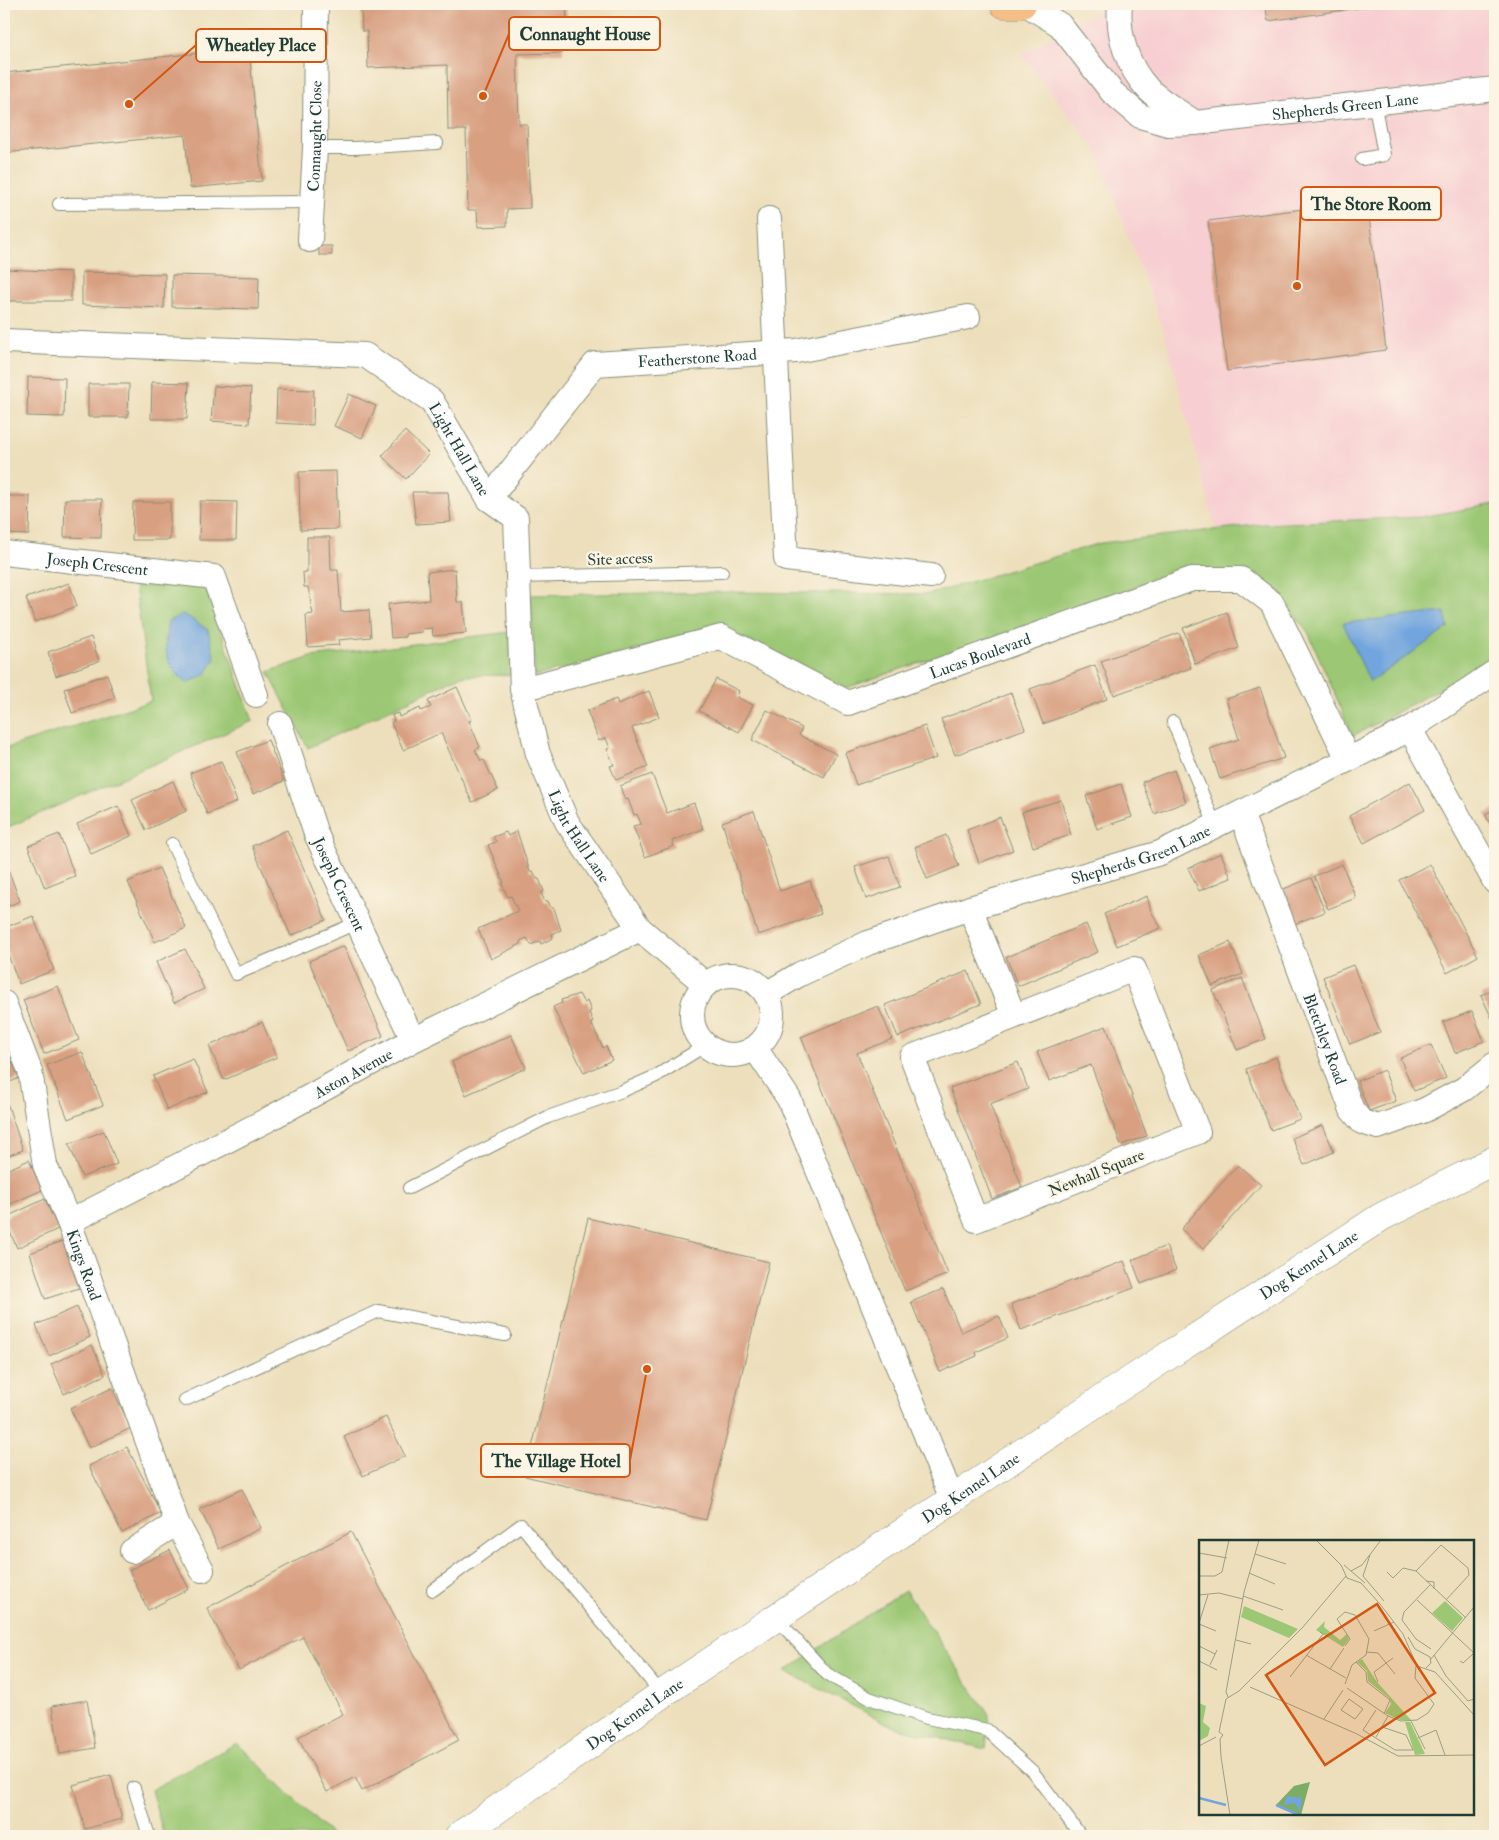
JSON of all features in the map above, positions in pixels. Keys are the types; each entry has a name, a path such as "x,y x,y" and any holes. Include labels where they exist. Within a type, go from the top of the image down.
{"highway":[{"path":"1004,4 1011,6 1024,4"}],"street":[{"name":"Connaught Close","path":"310,240 315,148 316,4"},
{"name":"Shepherds Green Lane","path":"1024,4 1060,25 1112,92 1140,116 1168,124 1195,123 1495,89"},
{"path":"1120,4 1121,40 1132,67 1149,89 1195,123"},
{"path":"770,219 786,559 931,576"},
{"name":"Featherstone Road","path":"489,499 596,364 796,351 968,317"},
{"name":"Light Hall Lane","path":"4,341 365,356 432,401 489,499 516,518 522,689 538,754 567,822 640,929 705,984"},
{"name":"Joseph Crescent","path":"4,553 214,577 256,695"},
{"name":"Lucas Boulevard","path":"522,689 721,637 848,703 1192,579 1241,579 1272,603 1348,759"},
{"name":"Shepherds Green Lane","path":"766,994 800,974 868,943 970,908 1160,853 1410,729 1495,672"},
{"name":"Joseph Crescent","path":"280,724 316,834 413,1040"},
{"path":"1410,729 1493,873"},
{"name":"Bletchley Road","path":"1241,813 1352,1110 1362,1122 1378,1127 1424,1110 1464,1089 1495,1064"},
{"path":"970,908 1014,1016"},
{"name":"Aston Avenue","path":"69,1222 267,1120 413,1040 640,929"},
{"name":"Newhall Square","path":"1134,969 1198,1132 976,1220 912,1057 1014,1016 1134,969"},
{"path":"723,976 736,976 748,978 766,994 771,1005 771,1023 764,1040 756,1048 743,1054 730,1055 717,1052 706,1045 698,1036 693,1024 693,1012 696,1000 705,984 723,976"},
{"name":"Kings Road","path":"4,1003 30,1071 45,1165 69,1222 177,1523 202,1570"},
{"path":"756,1048 789,1098 952,1499"},
{"name":"Dog Kennel Lane","path":"459,1836 662,1694 952,1499 1381,1217 1495,1160"},
{"path":"132,1551 177,1523"}],"lane":[{"path":"1362,159 1384,155 1374,102"},
{"path":"315,148 355,148 437,143"},
{"path":"59,204 312,202"},
{"name":"Site access","path":"518,577 722,572"},
{"path":"1173,722 1215,825"},
{"path":"172,844 236,974 358,923"},
{"path":"409,1188 548,1117 622,1091 656,1076 706,1045"},
{"path":"185,1400 378,1311 506,1334"},
{"path":"434,1590 521,1525 662,1694"},
{"path":"776,1618 827,1674 869,1698 927,1718 987,1730 1033,1772 1081,1836"},
{"path":"134,1788 149,1836"}],"shaded area":[{"path":"1111,4 1495,4 1495,504 1421,517 1216,529 1164,332 1095,147 1021,55"}],"green space":[{"path":"1495,504 1495,655 1487,663 1353,736 1308,632 1281,598 1200,566 846,688 722,628 535,676 531,595 728,592 930,594 1101,543 1264,524 1421,517"},
{"path":"135,586 205,586 253,721 4,829 4,749 151,701"},
{"path":"509,632 512,675 461,676 308,748 268,672 311,657"},
{"path":"905,1590 989,1715 986,1749 894,1727 785,1671"},
{"path":"237,1743 332,1836 164,1836 151,1790"}],"water":[{"path":"1445,612 1448,628 1370,682 1343,623"},
{"path":"184,614 208,630 215,659 205,675 187,683 173,670 169,663 166,648 168,621"}],"building":[{"path":"361,4 566,4 567,19 562,19 563,53 517,54 519,124 527,124 530,208 507,209 507,226 478,227 477,210 468,210 466,130 448,130 447,65 368,68 367,31 362,31"},
{"path":"1265,4 1379,4 1379,5 1268,21"},
{"path":"249,48 262,181 190,188 185,135 4,153 4,73"},
{"path":"1367,201 1386,350 1227,371 1208,221"},
{"path":"319,246 332,246 332,255 319,255"},
{"path":"4,269 71,272 71,301 4,301"},
{"path":"82,272 165,274 164,308 82,305"},
{"path":"172,275 259,277 258,309 172,307"},
{"path":"28,377 65,378 64,417 27,416"},
{"path":"152,382 189,383 187,419 151,419"},
{"path":"88,384 129,384 128,417 88,417"},
{"path":"214,386 251,388 249,424 211,421"},
{"path":"277,389 314,390 313,425 276,423"},
{"path":"349,394 376,406 362,438 334,426"},
{"path":"405,431 429,454 406,479 382,456"},
{"path":"336,471 338,529 300,530 299,472"},
{"path":"412,492 448,492 451,522 416,524"},
{"path":"4,496 30,496 29,535 4,534"},
{"path":"65,499 102,499 101,538 64,537"},
{"path":"200,501 237,502 236,540 199,540"},
{"path":"133,502 170,502 170,540 132,540"},
{"path":"307,537 330,537 331,570 338,570 341,612 369,610 371,637 338,640 339,645 308,647 306,615 313,614 308,587 304,587 303,572 307,572"},
{"path":"455,569 457,602 463,602 466,633 433,636 432,628 422,629 422,632 405,634 405,637 391,638 388,604 429,600 427,572"},
{"path":"69,583 77,606 35,622 26,598"},
{"path":"1227,612 1239,648 1195,664 1183,628"},
{"path":"1179,633 1191,668 1114,695 1101,661"},
{"path":"91,637 99,661 56,676 48,652"},
{"path":"1095,665 1107,699 1043,724 1030,689"},
{"path":"107,674 115,698 72,713 64,689"},
{"path":"716,679 739,691 737,697 753,705 739,732 699,711"},
{"path":"457,687 472,720 469,721 480,747 475,750 481,761 484,760 498,790 472,802 441,733 403,750 391,723 394,721 392,715 398,713 399,717 420,708 421,711 431,707 428,701"},
{"path":"1260,688 1284,758 1220,779 1210,749 1239,739 1226,699"},
{"path":"649,691 659,717 632,728 648,767 616,780 610,766 614,765 607,749 610,748 606,738 599,741 587,711 616,699 618,704"},
{"path":"1011,693 1025,729 955,755 941,719"},
{"path":"767,710 802,728 799,735 836,754 824,777 752,740"},
{"path":"925,726 936,758 856,785 845,753"},
{"path":"268,740 284,781 253,794 237,752"},
{"path":"221,761 237,802 207,814 190,773"},
{"path":"1174,770 1186,802 1154,814 1142,782"},
{"path":"652,774 667,813 694,803 703,829 672,841 674,846 645,857 633,826 641,824 637,814 634,815 628,799 625,800 620,786"},
{"path":"173,781 186,811 146,830 132,800"},
{"path":"1410,782 1425,810 1364,843 1349,816"},
{"path":"1121,784 1132,817 1097,829 1086,796"},
{"path":"1061,800 1071,835 1033,847 1022,812"},
{"path":"118,806 131,836 91,854 77,824"},
{"path":"1495,809 1495,833 1485,814"},
{"path":"754,811 780,891 810,881 821,914 758,935 722,822"},
{"path":"1000,817 1013,850 979,863 967,830"},
{"path":"287,830 326,920 291,936 252,846"},
{"path":"517,831 530,872 533,871 537,879 539,879 544,891 541,893 545,902 548,901 551,908 554,908 561,930 552,934 553,938 541,944 540,941 531,945 527,938 520,941 521,944 491,959 478,929 518,911 511,896 508,897 502,884 504,883 488,845 496,842 493,837 506,832 508,836"},
{"path":"59,834 75,876 45,888 28,846"},
{"path":"946,835 959,866 927,879 915,847"},
{"path":"1221,853 1231,878 1199,891 1188,868"},
{"path":"889,856 900,887 866,899 855,867"},
{"path":"4,859 20,901 4,908"},
{"path":"1342,864 1356,898 1328,909 1314,876"},
{"path":"1430,864 1478,956 1447,973 1399,880"},
{"path":"159,868 186,928 155,942 128,882"},
{"path":"1311,878 1325,912 1294,924 1281,890"},
{"path":"1147,896 1151,911 1161,928 1117,946 1104,914"},
{"path":"33,916 54,970 19,984 4,944 4,928"},
{"path":"1086,924 1098,952 1018,986 1006,957"},
{"path":"1230,942 1243,974 1212,986 1199,955"},
{"path":"344,946 383,1036 348,1051 309,961"},
{"path":"185,949 204,989 174,1003 156,962"},
{"path":"1353,965 1380,1032 1350,1044 1323,977"},
{"path":"968,971 981,1004 898,1037 885,1005"},
{"path":"1242,978 1266,1039 1237,1050 1213,990"},
{"path":"58,986 79,1040 44,1054 23,1000"},
{"path":"1495,989 1495,1025 1481,995"},
{"path":"579,994 584,1003 587,1001 593,1022 591,1023 603,1048 606,1046 612,1060 584,1073 553,1007 562,1003 561,1000"},
{"path":"878,1006 892,1039 857,1053 948,1274 905,1291 801,1037"},
{"path":"1472,1011 1484,1041 1455,1053 1443,1022"},
{"path":"262,1022 277,1057 224,1080 209,1046"},
{"path":"1106,1026 1147,1136 1121,1145 1091,1065 1049,1081 1037,1052"},
{"path":"511,1035 526,1068 466,1095 452,1062"},
{"path":"1431,1045 1446,1078 1414,1091 1400,1058"},
{"path":"6,1048 19,1078 4,1085 4,1049"},
{"path":"82,1052 103,1105 68,1119 47,1065"},
{"path":"1276,1057 1300,1119 1271,1130 1246,1069"},
{"path":"193,1059 208,1092 167,1110 153,1076"},
{"path":"1018,1062 1028,1089 990,1104 1022,1187 992,1199 950,1088"},
{"path":"1384,1070 1396,1101 1369,1111 1357,1081"},
{"path":"7,1103 23,1150 4,1157 4,1104"},
{"path":"1323,1125 1334,1152 1304,1165 1292,1138"},
{"path":"104,1131 117,1164 82,1177 69,1144"},
{"path":"29,1160 42,1190 4,1207 4,1171"},
{"path":"1238,1165 1261,1185 1203,1249 1181,1229"},
{"path":"45,1199 58,1229 17,1248 4,1218"},
{"path":"588,1218 769,1262 706,1520 525,1476"},
{"path":"63,1241 79,1288 45,1299 30,1253"},
{"path":"1166,1246 1176,1270 1141,1284 1132,1260"},
{"path":"1124,1261 1134,1288 1021,1330 1011,1304"},
{"path":"943,1289 961,1332 999,1316 1008,1338 976,1352 977,1356 940,1372 911,1302"},
{"path":"77,1307 90,1337 49,1356 36,1325"},
{"path":"92,1345 105,1375 64,1394 51,1364"},
{"path":"112,1388 131,1428 89,1448 70,1408"},
{"path":"386,1417 405,1456 363,1476 344,1437"},
{"path":"127,1447 161,1513 122,1533 89,1466"},
{"path":"242,1489 261,1528 219,1549 200,1509"},
{"path":"351,1532 459,1740 362,1791 355,1777 327,1792 298,1737 343,1714 303,1637 239,1670 207,1608"},
{"path":"170,1550 189,1589 148,1610 129,1570"},
{"path":"87,1700 95,1748 60,1754 52,1706"},
{"path":"111,1775 122,1819 85,1829 73,1785"}],"place":[{"name":"Connaught House","path":"483,96"},
{"name":"Wheatley Place","path":"129,104"},
{"name":"The Store Room","path":"1297,286"},
{"name":"The Village Hotel","path":"647,1369"}]}
